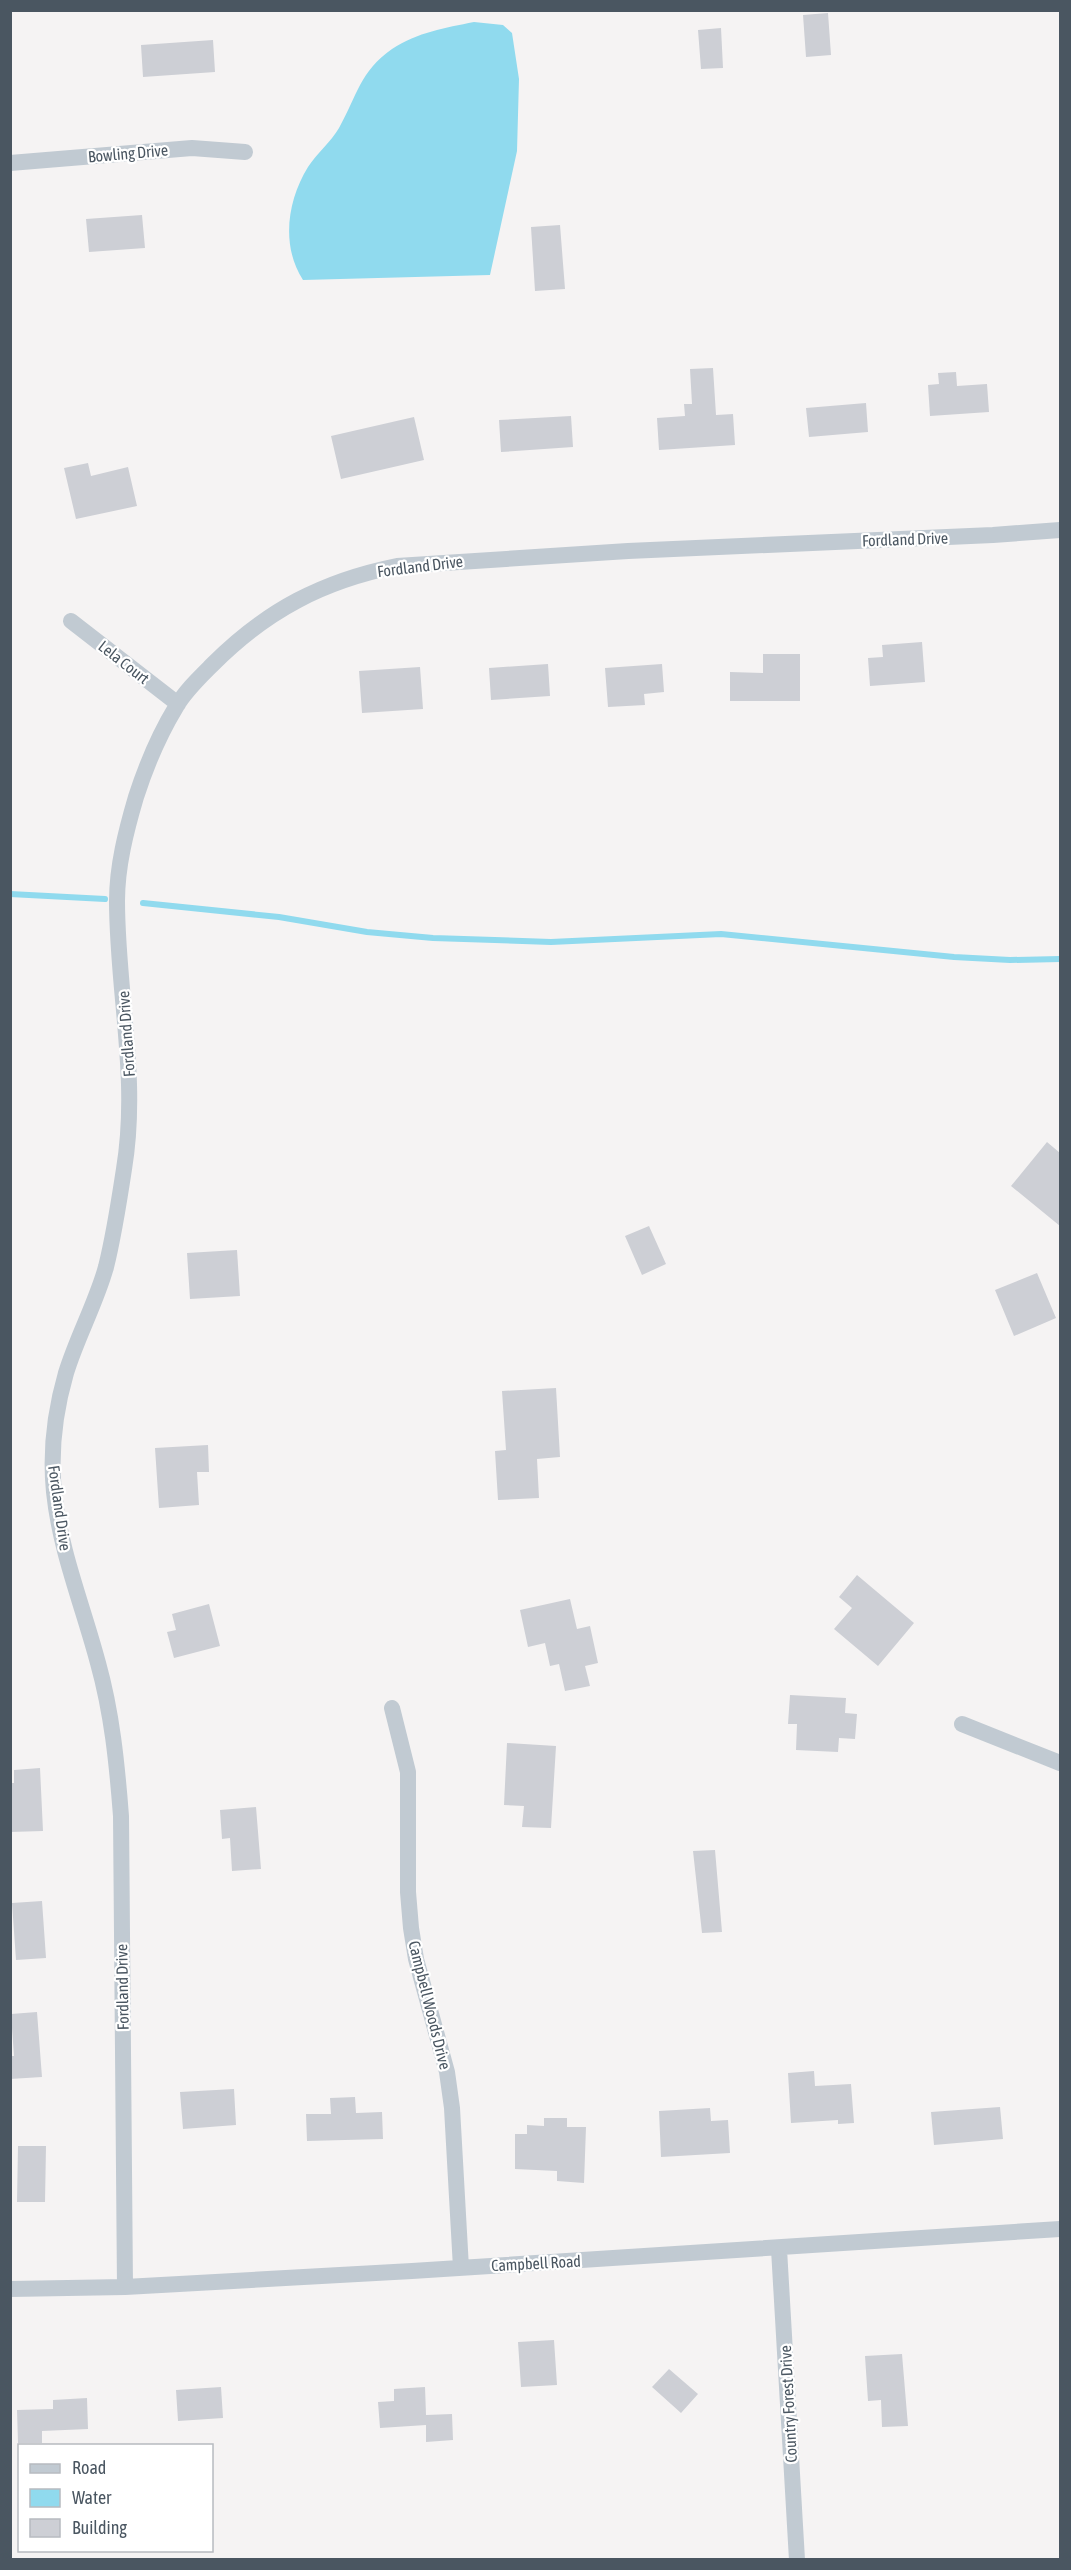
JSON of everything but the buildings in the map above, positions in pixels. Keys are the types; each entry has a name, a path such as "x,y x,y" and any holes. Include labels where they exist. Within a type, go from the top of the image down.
{"street":[{"name":"Bowling Drive","path":"10,163 192,148 245,152"},
{"name":"Fordland Drive","path":"125,2287 121,1816 117,1766 111,1722 99,1665 59,1528 52,1452 57,1413 66,1373 106,1269 130,1129 129,1061 118,940 117,897 120,863 141,783 152,753 177,704 236,641 275,613 319,588 369,572 397,566 604,552 993,536 1060,530"},
{"name":"Lela Court","path":"71,621 177,704"},
{"name":"Campbell Woods Drive","path":"392,1708 408,1772 408,1892 411,1928 416,1959 447,2072 452,2108 460,2268"},
{"path":"962,1724 1060,1763"},
{"name":"Campbell Road","path":"10,2289 125,2287 460,2268 1060,2229"},
{"name":"Country Forest Drive","path":"779,2249 797,2559"}],"water":[{"path":"474,22 503,25 512,33 519,79 517,151 490,275 303,280 296,267 289,238 289,223 295,194 308,167 339,128 366,75 381,57 412,38"}],"waterway":[{"path":"10,894 105,899"},
{"path":"143,903 279,917 367,932 433,938 551,942 721,934 954,957 1010,960 1060,959"}]}
